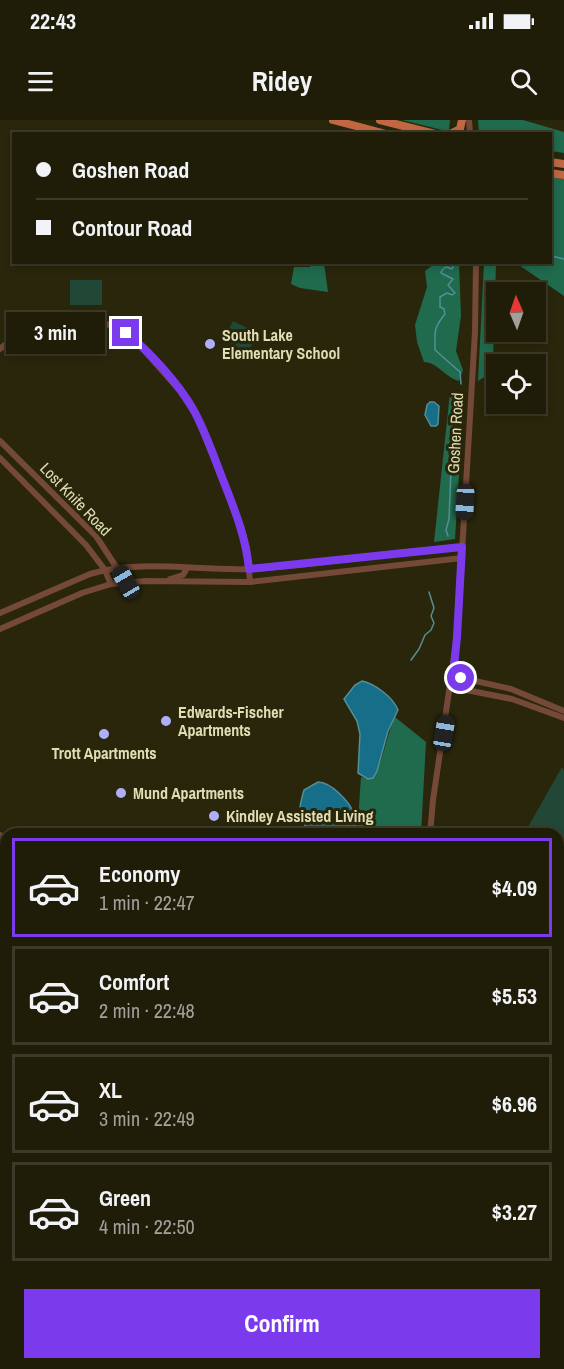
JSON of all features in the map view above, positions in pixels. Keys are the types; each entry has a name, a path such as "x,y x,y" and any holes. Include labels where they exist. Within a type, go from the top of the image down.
{"main road":[{"path":"333,120 378,132"},
{"path":"380,120 427,132"},
{"path":"454,132 460,129 462,120"}],"street":[{"name":"Goshen Road","path":"431,828 453,676 475,332 476,264"},
{"path":"0,349 28,326 53,320 100,322 117,328 134,339 177,387 197,417 241,526 247,548 250,582"},
{"name":"Lost Knife Road","path":"0,441 96,536 126,582"},
{"name":"Lost Knife Road","path":"0,458 86,544 105,570 111,584"},
{"path":"0,613 90,574 105,570 249,569 462,547"},
{"path":"146,581 250,582 462,558"},
{"path":"0,629 82,593 111,584 178,578 188,568"},
{"path":"453,676 511,689 564,711"},
{"path":"451,687 512,699 564,718"}],"green space":[{"path":"402,120 450,120 449,131 446,131"},
{"path":"478,120 523,120 564,132 564,153 552,151 552,132 479,132"},
{"path":"552,177 564,179 564,296 517,264 552,264"},
{"path":"310,264 324,264 328,292 300,288 291,284 294,267 310,267"},
{"path":"434,264 459,264 461,316 456,351 463,370 459,381 424,362 417,342 415,325 427,287 425,271"},
{"path":"484,264 496,264 495,282 486,282 486,342 494,342 493,354 486,354 486,376 478,381"},
{"path":"70,280 102,280 102,305 70,305"},
{"path":"233,321 258,333 248,352 228,342 228,331"},
{"path":"450,393 464,396 455,539 434,542"},
{"path":"395,717 426,742 421,828 357,828 361,777 373,778 380,764"},
{"path":"562,767 564,771 564,828 527,828"}],"water":[{"path":"430,402 439,406 436,426 431,426 425,415"},
{"path":"362,681 383,692 398,710 388,731 377,771 373,778 368,779 358,773 360,734 357,721 344,699 355,685"},
{"path":"318,782 329,785 349,804 355,816 356,828 306,828 300,813 304,790"}],"waterway":[{"path":"552,256 564,259"},
{"path":"454,264 452,269 446,267 441,273 453,279 448,285 455,293 452,295 447,293 440,297 440,307 444,309 445,314 436,330 435,350 460,372 461,384"},
{"path":"448,536 446,530 449,519 451,469 456,442 454,436 456,413 462,405 461,399"},
{"path":"411,660 434,623 431,616 434,608 429,592"}],"place":[{"name":"South Lake Elementary School","path":"210,344"},
{"name":"Edwards-Fischer Apartments","path":"166,721"},
{"name":"Trott Apartments","path":"104,734"},
{"name":"Mund Apartments","path":"121,793"},
{"name":"Kindley Assisted Living","path":"214,816"}],"route":[{"path":"126,333 159,366 192,407 241,526 247,548 249,569 462,547 453,676 461,678"}]}
